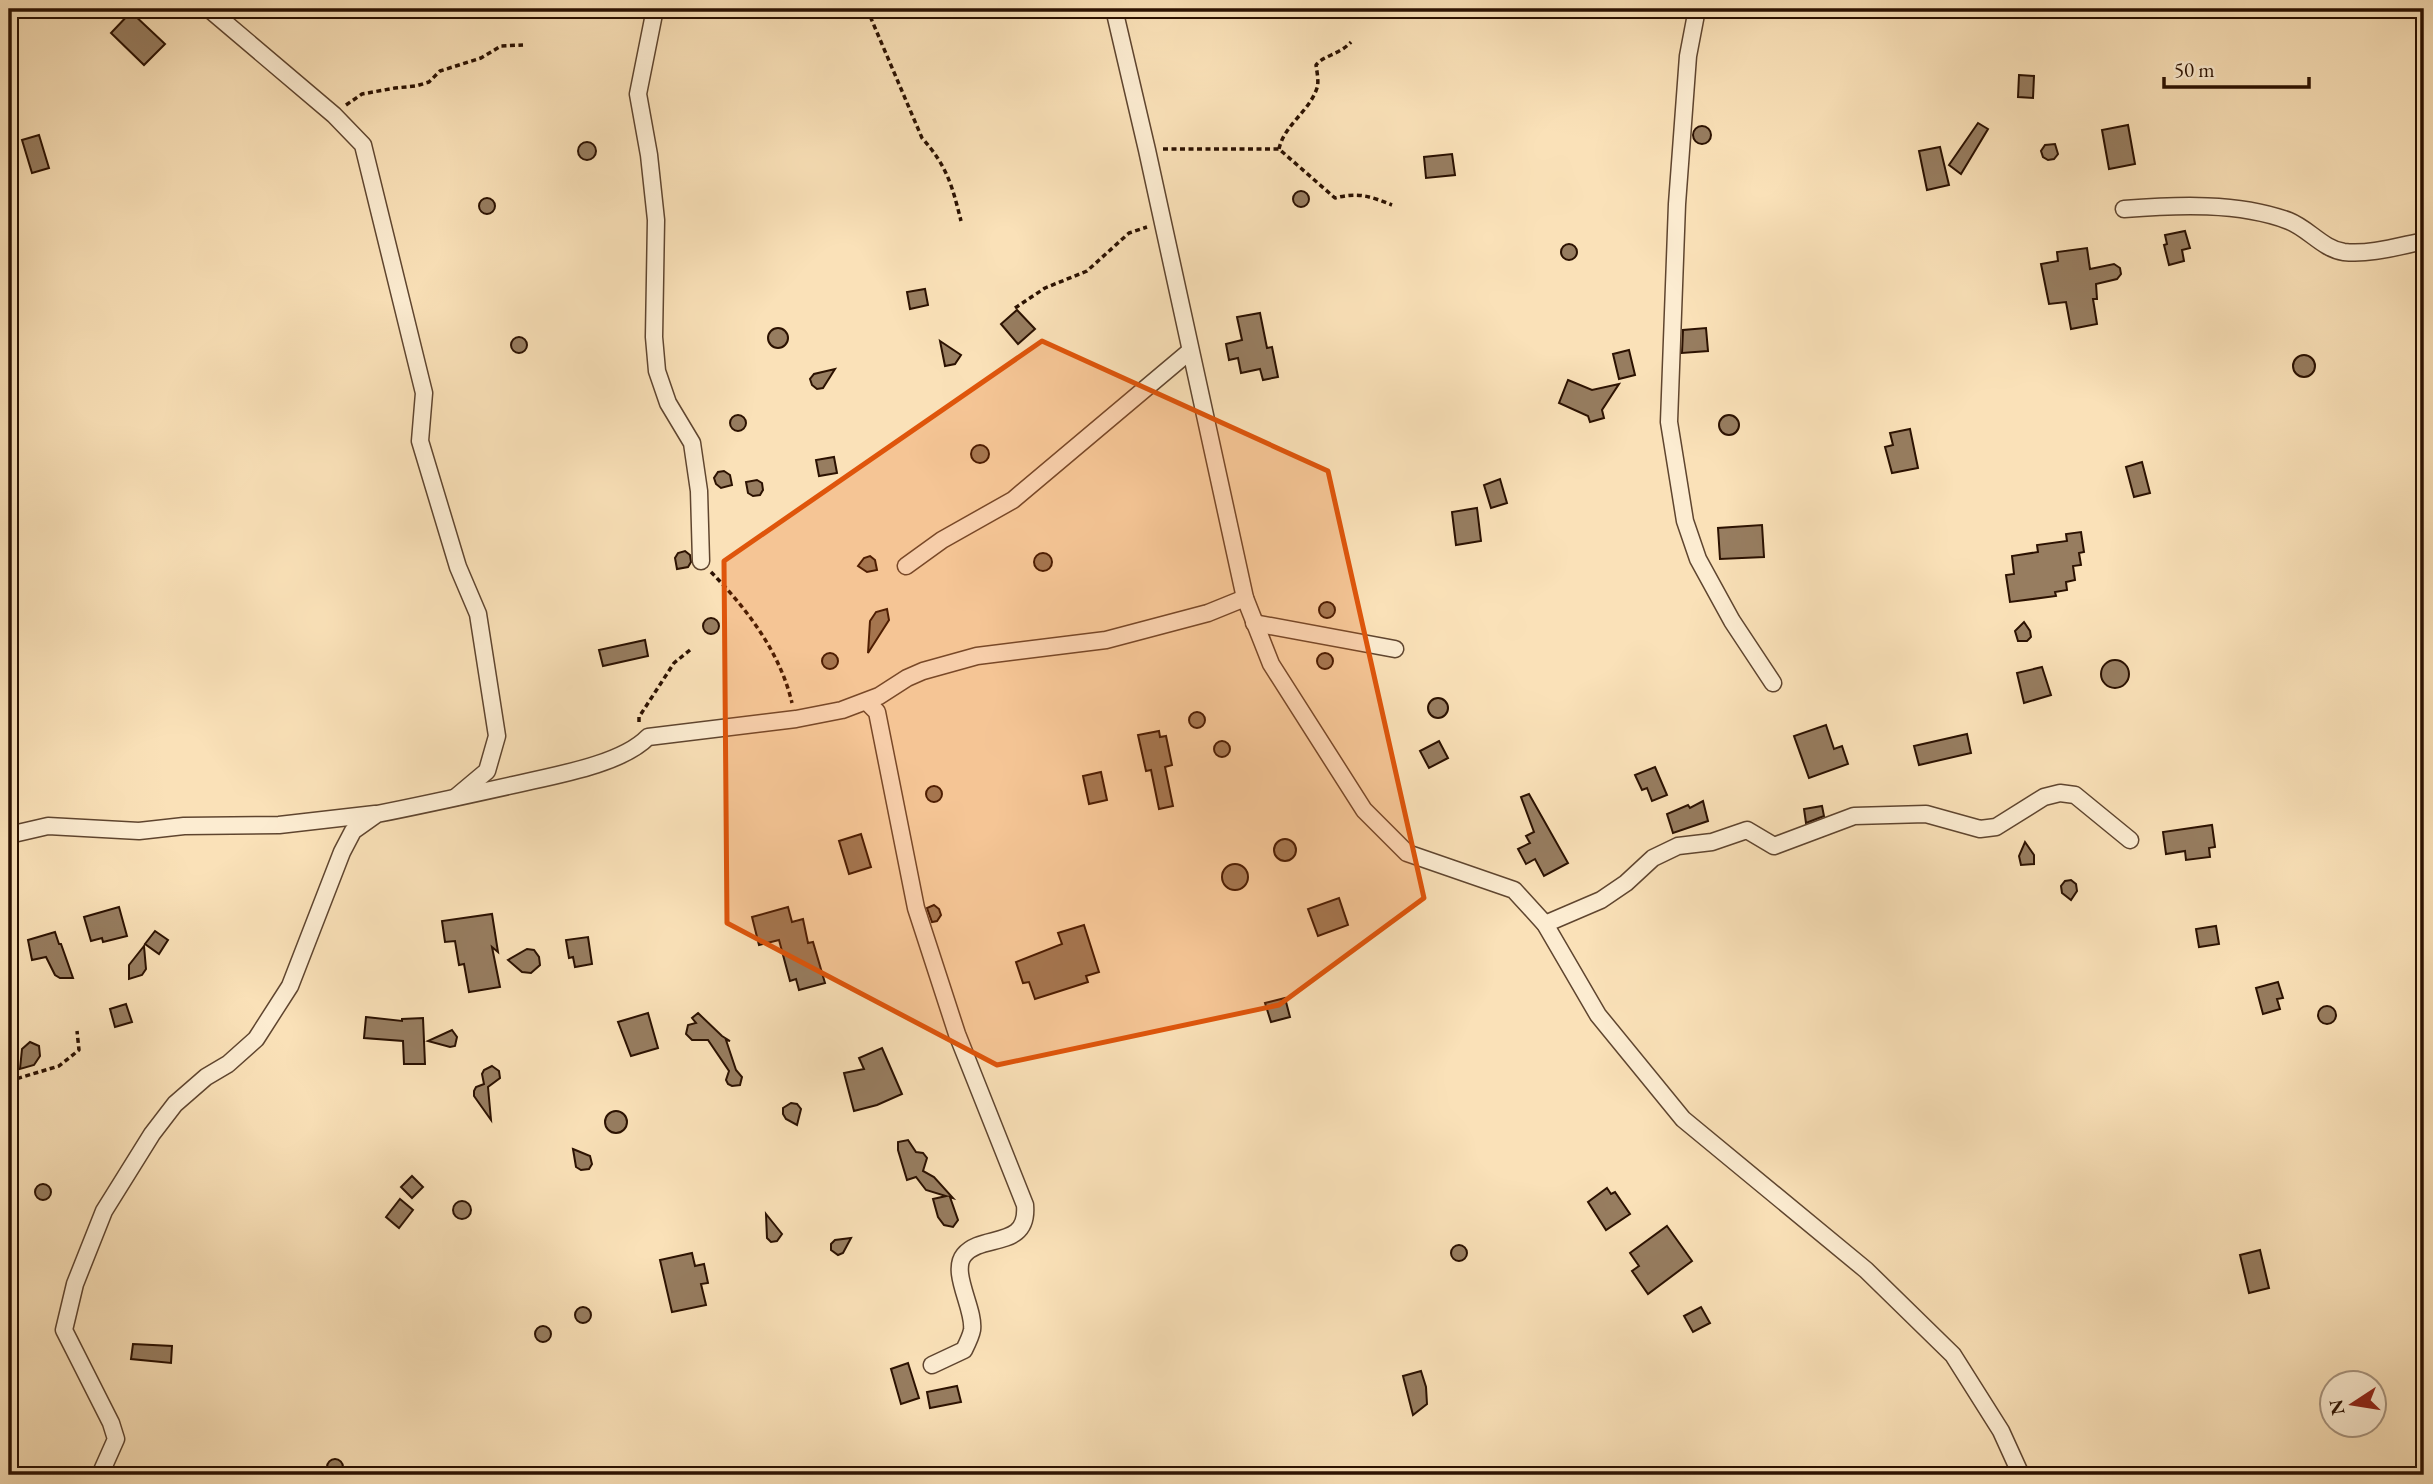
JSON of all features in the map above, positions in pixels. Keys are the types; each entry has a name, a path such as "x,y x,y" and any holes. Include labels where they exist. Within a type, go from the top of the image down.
{"street":[{"path":"209,9 334,116 363,145 424,393 420,441 458,567 478,614 496,736 487,771 454,798"},
{"path":"654,9 638,94 649,155 656,220 654,337 657,370 668,403 692,443 699,491 701,561"},
{"path":"1114,9 1245,598 1271,664 1292,700 1364,810 1390,838 1407,853 1514,890 1545,924 1598,1015 1683,1119 1866,1270 1952,1355 2001,1430 2021,1475"},
{"path":"1697,9 1688,56 1677,204 1669,422 1685,521 1698,559 1732,621 1773,683"},
{"path":"2124,209 2176,205 2227,208 2286,220 2303,227 2332,249 2346,252 2424,241"},
{"path":"906,566 942,540 1013,500 1190,351"},
{"path":"9,835 48,827 139,831 184,825 279,825 377,814 564,773 616,757 640,746 648,737 796,719 842,710 867,702 923,671 977,656 1106,640 1208,613 1245,598"},
{"path":"1254,623 1395,649"},
{"path":"867,702 877,712 916,908 957,1034 1025,1205 1026,1219 1017,1231 965,1254 960,1271 972,1320 972,1332 964,1350 932,1365"},
{"path":"1545,924 1601,900 1626,883 1653,858 1678,846 1712,842 1746,830 1774,846 1854,816 1926,814 1980,828 1996,827 2044,797 2060,793 2075,795 2130,841"},
{"path":"100,1475 116,1439 111,1423 64,1331 75,1284 104,1211 152,1134 175,1104 256,1040 290,986 342,852 353,831 377,814"}],"path":[{"path":"867,9 922,138 949,177 961,221"},
{"path":"1279,149 1282,137 1299,119 1318,87 1316,65 1320,60 1342,51 1351,42"},
{"path":"334,116 362,94 416,86 429,82 440,71 481,58 501,46 523,45"},
{"path":"1147,150 1279,149 1335,198 1354,193 1374,197 1392,205"},
{"path":"1015,308 1045,288 1087,271 1129,233 1162,223"},
{"path":"701,561 758,626 786,678 796,719"},
{"path":"640,746 639,717 674,663 690,650"},
{"path":"9,1081 60,1066 79,1050 77,1031"}],"highlighted area":[{"path":"1042,341 1328,471 1424,898 1279,1005 997,1065 727,923 724,561"}],"building":[{"path":"131,12 165,44 144,65 111,33"},
{"path":"2019,75 2034,76 2033,98 2018,97"},
{"path":"1978,123 1988,129 1961,174 1949,165"},
{"path":"2128,125 2135,164 2109,169 2102,130"},
{"path":"1698,126 1706,126 1711,135 1709,142 1698,144 1693,139 1693,131"},
{"path":"39,135 49,168 32,173 22,140"},
{"path":"587,142 593,145 596,151 593,157 587,160 581,157 578,151 581,145"},
{"path":"2055,144 2058,154 2054,159 2043,157 2041,151 2045,145"},
{"path":"1940,147 1949,185 1927,190 1919,151"},
{"path":"1452,154 1455,175 1426,178 1424,157"},
{"path":"1301,191 1307,193 1307,205 1301,207 1295,205 1293,199 1295,193"},
{"path":"484,198 490,198 495,206 493,212 484,214 479,209 479,203"},
{"path":"2185,231 2190,248 2182,250 2184,261 2169,265 2164,245 2167,244 2165,235"},
{"path":"1569,244 1575,246 1575,258 1569,260 1563,258 1561,252 1563,246"},
{"path":"2087,248 2090,269 2114,264 2120,268 2121,274 2117,279 2096,284 2097,299 2093,299 2097,324 2071,329 2066,302 2049,304 2041,264 2058,261 2057,252"},
{"path":"925,289 928,305 910,309 907,292"},
{"path":"1017,310 1035,329 1018,344 1001,324"},
{"path":"1260,313 1267,348 1272,347 1278,377 1263,380 1260,369 1241,373 1238,358 1229,360 1226,344 1242,340 1237,317"},
{"path":"778,328 785,331 788,338 785,345 778,348 771,345 768,338 771,331"},
{"path":"1706,328 1708,351 1682,353 1683,330"},
{"path":"516,337 522,337 527,345 525,351 516,353 511,348 511,342"},
{"path":"940,341 961,355 955,364 945,366"},
{"path":"1629,350 1635,375 1619,379 1613,354"},
{"path":"2304,355 2314,362 2315,366 2308,376 2304,377 2294,370 2293,366 2300,356"},
{"path":"835,369 823,388 817,389 812,385 810,379 814,374"},
{"path":"1568,380 1592,390 1619,384 1602,410 1604,418 1590,422 1588,416 1559,403"},
{"path":"738,415 744,417 744,429 738,431 732,429 730,423 732,417"},
{"path":"1729,415 1736,418 1739,425 1736,432 1729,435 1722,432 1719,425 1722,418"},
{"path":"1910,429 1918,468 1892,473 1885,447 1893,445 1890,433"},
{"path":"976,445 984,445 989,454 987,461 976,463 971,458 971,450"},
{"path":"834,457 837,473 819,476 816,460"},
{"path":"2142,462 2150,493 2134,497 2126,467"},
{"path":"724,471 730,475 732,485 721,488 714,478 718,472"},
{"path":"1500,479 1507,503 1491,508 1484,485"},
{"path":"757,480 762,483 763,490 760,495 753,496 748,493 746,482"},
{"path":"1477,508 1481,541 1456,545 1452,512"},
{"path":"1762,525 1764,557 1720,559 1718,528"},
{"path":"2081,532 2084,552 2079,553 2081,565 2073,566 2075,580 2066,582 2067,590 2055,592 2056,596 2010,602 2006,575 2014,574 2012,556 2038,552 2037,545 2067,541 2066,534"},
{"path":"685,551 690,555 691,562 688,567 677,569 675,558 678,553"},
{"path":"1043,553 1051,558 1052,562 1047,570 1043,571 1035,566 1034,562 1039,554"},
{"path":"870,556 875,560 877,570 867,572 858,566 864,558"},
{"path":"1327,602 1333,604 1333,616 1327,618 1321,616 1319,610 1321,604"},
{"path":"887,609 889,620 868,653 870,621 876,612"},
{"path":"711,618 717,620 717,632 711,634 705,632 703,626 705,620"},
{"path":"2024,622 2031,637 2027,641 2018,641 2015,631"},
{"path":"645,640 648,656 603,666 599,650"},
{"path":"830,653 836,655 836,667 830,669 824,667 822,661 824,655"},
{"path":"1325,653 1331,655 1331,667 1325,669 1319,667 1317,661 1319,655"},
{"path":"2115,660 2125,664 2129,674 2125,684 2115,688 2105,684 2101,674 2105,664"},
{"path":"2042,667 2051,695 2024,703 2017,673"},
{"path":"1434,698 1442,698 1448,708 1442,718 1434,718 1428,712 1428,704"},
{"path":"1194,712 1200,712 1205,720 1203,726 1194,728 1189,723 1189,717"},
{"path":"1826,725 1834,749 1842,746 1848,764 1809,778 1794,736"},
{"path":"1159,731 1160,737 1166,736 1172,765 1165,767 1173,806 1159,809 1151,770 1146,771 1138,735"},
{"path":"1967,734 1971,753 1919,765 1914,746"},
{"path":"1219,741 1225,741 1230,749 1228,755 1219,757 1214,752 1214,746"},
{"path":"1439,741 1448,758 1429,768 1420,751"},
{"path":"1655,767 1667,795 1652,801 1647,788 1642,790 1635,775"},
{"path":"1101,772 1107,800 1089,804 1083,776"},
{"path":"934,786 940,788 940,800 934,802 928,800 926,794 928,788"},
{"path":"1529,794 1568,863 1544,876 1535,859 1526,864 1518,849 1530,843 1526,836 1534,832 1521,797"},
{"path":"1703,801 1708,821 1673,833 1667,814 1688,805 1690,808"},
{"path":"1822,806 1824,816 1806,823 1804,809"},
{"path":"2212,825 2215,847 2209,848 2210,857 2186,860 2185,851 2166,854 2163,832"},
{"path":"861,834 871,867 849,874 839,841"},
{"path":"1285,839 1295,846 1296,850 1289,860 1285,861 1275,854 1274,850 1281,840"},
{"path":"2025,842 2034,855 2034,864 2021,865 2019,856"},
{"path":"1235,864 1244,868 1248,877 1244,886 1235,890 1226,886 1222,877 1226,868"},
{"path":"2071,880 2076,884 2077,891 2071,900 2062,893 2061,886 2065,881"},
{"path":"1339,898 1348,925 1318,936 1308,909"},
{"path":"934,905 941,915 937,921 932,922 927,908"},
{"path":"119,907 127,936 103,942 102,938 91,941 84,917"},
{"path":"788,907 792,922 803,919 808,943 813,942 825,983 799,990 796,979 790,981 779,940 759,945 752,917"},
{"path":"492,914 498,952 492,947 500,987 469,992 464,964 459,965 455,941 445,942 442,921"},
{"path":"1084,925 1099,972 1086,976 1088,982 1035,999 1029,982 1023,983 1016,962 1062,944 1058,933"},
{"path":"2216,926 2219,944 2199,947 2196,929"},
{"path":"155,931 168,940 159,954 145,944"},
{"path":"55,932 73,978 60,978 55,975 46,957 32,960 28,940"},
{"path":"588,937 592,964 575,967 573,957 569,958 566,940"},
{"path":"144,946 146,969 142,975 129,979 129,965"},
{"path":"527,949 534,950 539,957 540,965 531,973 522,972 508,960"},
{"path":"2278,982 2283,998 2277,999 2280,1009 2263,1014 2256,988"},
{"path":"1285,998 1290,1017 1271,1022 1265,1003"},
{"path":"126,1004 132,1022 115,1027 110,1009"},
{"path":"2323,1006 2331,1006 2336,1015 2334,1022 2323,1024 2318,1019 2318,1011"},
{"path":"648,1013 658,1048 631,1056 618,1022"},
{"path":"698,1013 730,1041 726,1040 736,1070 742,1077 740,1085 728,1084 726,1080 729,1071 708,1040 692,1040 686,1034 688,1025 696,1023 692,1018"},
{"path":"366,1017 402,1021 423,1018 425,1064 404,1064 403,1041 364,1038"},
{"path":"452,1030 457,1037 455,1046 428,1041"},
{"path":"30,1042 39,1046 40,1056 34,1065 20,1069 22,1049"},
{"path":"882,1048 902,1094 854,1111 844,1073 864,1069 859,1058"},
{"path":"492,1066 499,1071 500,1078 488,1087 491,1120 474,1096 474,1091 476,1087 484,1084 484,1070"},
{"path":"791,1103 797,1104 801,1109 797,1125 783,1114 783,1108"},
{"path":"616,1111 624,1114 627,1122 624,1130 616,1133 608,1130 605,1122 608,1114"},
{"path":"908,1140 916,1152 923,1153 927,1158 923,1171 934,1177 953,1198 950,1197 958,1220 953,1227 944,1225 938,1217 933,1199 946,1196 926,1190 916,1177 907,1180 898,1142"},
{"path":"573,1149 590,1156 592,1164 589,1169 581,1170 576,1167"},
{"path":"412,1176 423,1187 412,1198 401,1187"},
{"path":"43,1184 49,1186 49,1198 43,1200 37,1198 35,1192 37,1186"},
{"path":"1607,1188 1611,1194 1615,1192 1630,1214 1606,1230 1588,1202"},
{"path":"400,1199 413,1210 399,1228 386,1217"},
{"path":"462,1201 468,1204 471,1210 468,1216 462,1219 456,1216 453,1210 456,1204"},
{"path":"766,1214 782,1234 777,1241 771,1242 767,1238"},
{"path":"1667,1226 1692,1261 1648,1294 1632,1271 1639,1266 1630,1253"},
{"path":"851,1238 843,1253 838,1255 831,1250 831,1244 835,1240"},
{"path":"1456,1245 1462,1245 1467,1253 1465,1259 1456,1261 1451,1256 1451,1250"},
{"path":"2260,1250 2269,1288 2249,1293 2240,1255"},
{"path":"692,1253 695,1266 704,1264 708,1283 701,1284 706,1305 672,1312 660,1260"},
{"path":"580,1307 586,1307 591,1315 589,1321 580,1323 575,1318 575,1312"},
{"path":"1701,1307 1710,1323 1693,1332 1684,1316"},
{"path":"540,1326 546,1326 551,1334 549,1340 540,1342 535,1337 535,1331"},
{"path":"133,1344 172,1346 171,1363 131,1359"},
{"path":"908,1363 919,1398 901,1404 891,1369"},
{"path":"1421,1371 1427,1404 1413,1415 1403,1376"},
{"path":"957,1386 961,1402 930,1408 927,1392"},
{"path":"332,1459 338,1459 343,1467 341,1473 332,1475 327,1470 327,1464"}]}
